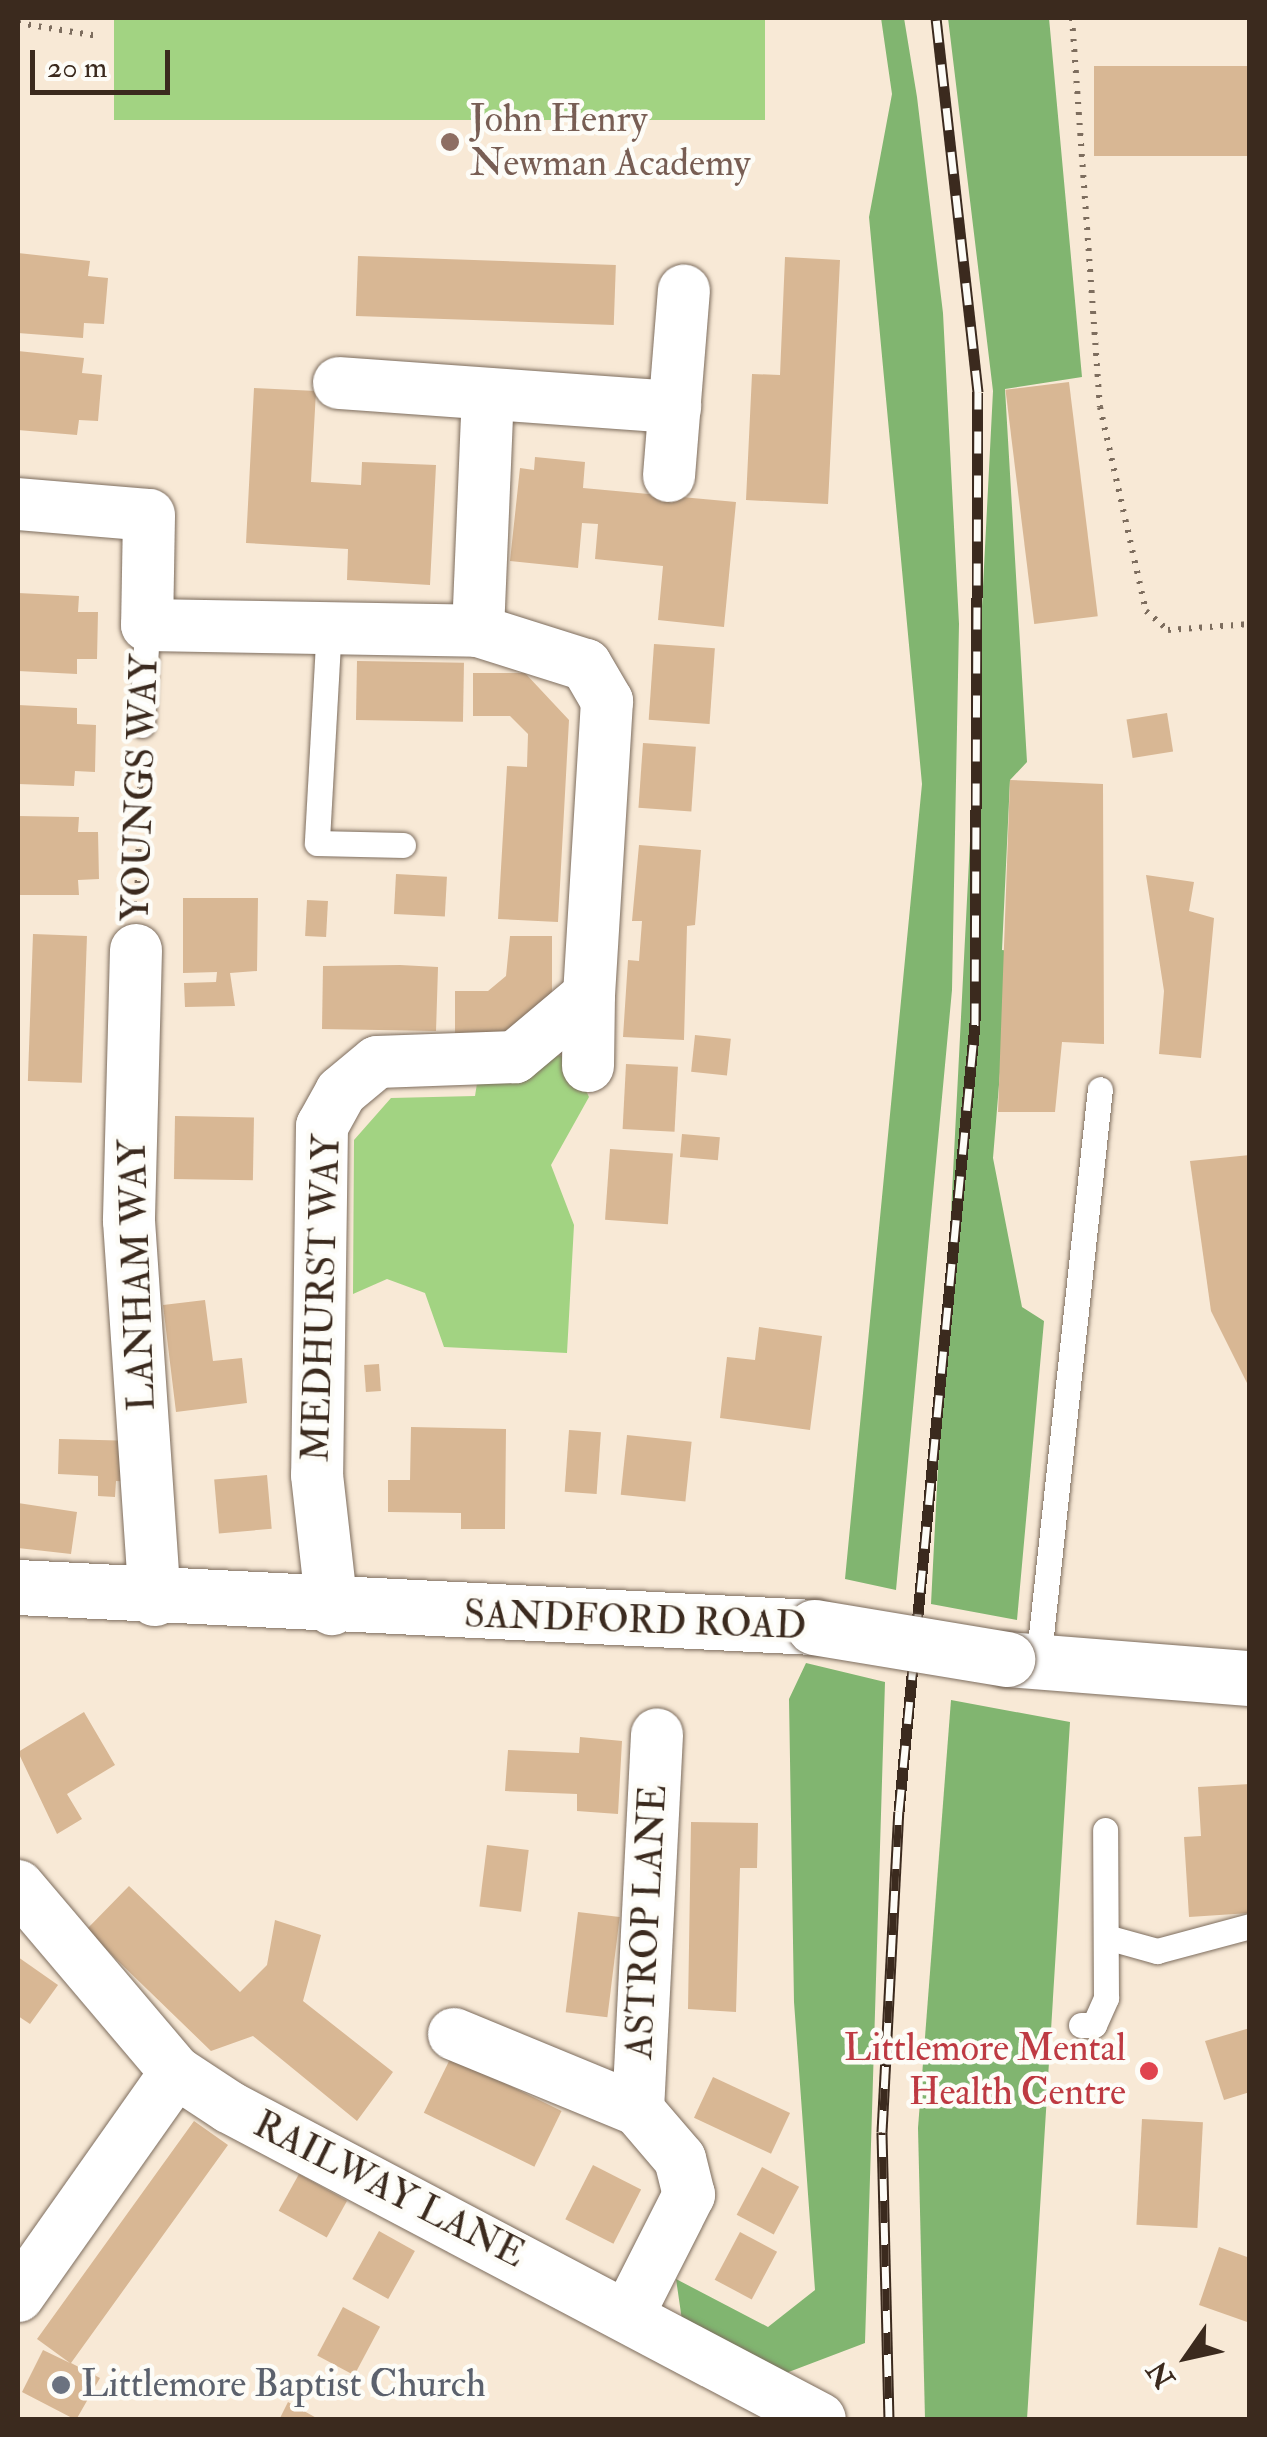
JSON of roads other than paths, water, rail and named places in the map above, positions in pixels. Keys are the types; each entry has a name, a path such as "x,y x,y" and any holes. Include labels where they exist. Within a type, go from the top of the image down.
{"street":[{"path":"669,476 684,291"},
{"path":"338,383 675,407"},
{"path":"478,631 488,394"},
{"name":"YOUNGS WAY","path":"18,504 149,514 148,625 330,624"},
{"path":"330,624 478,631 586,665 607,702 588,1066"},
{"name":"LANHAM WAY","path":"136,950 129,1222 155,1600"},
{"name":"MEDHURST WAY","path":"332,1609 316,1475 322,1126 341,1092 377,1062 515,1057 589,996"},
{"name":"SANDFORD ROAD","path":"18,1587 155,1600 332,1609 814,1627 1023,1661 1250,1678"},
{"name":"ASTROP LANE","path":"638,2110 656,1734"},
{"name":"RAILWAY LANE","path":"18,1886 176,2072 820,2419"},
{"name":"ASTROP LANE","path":"454,2034 638,2110 680,2159 688,2195 628,2315"},
{"path":"18,2296 176,2072"}],"lane":[{"path":"330,624 317,843 403,845"},
{"name":"YOUNGS WAY","path":"142,725 148,625"},
{"path":"1023,1661 1100,1089"},
{"path":"1081,2025 1102,2016 1110,1938 1105,1830"},
{"path":"1110,1938 1157,1952 1250,1926"}],"railway":[{"path":"889,2420 882,2132 899,1811 975,1025 978,392 936,18"}],"place":[{"name":"John Henry Newman Academy","path":"450,142"},
{"name":"Littlemore Mental Health Centre","path":"1149,2071"},
{"name":"Littlemore Baptist Church","path":"61,2385"}]}
